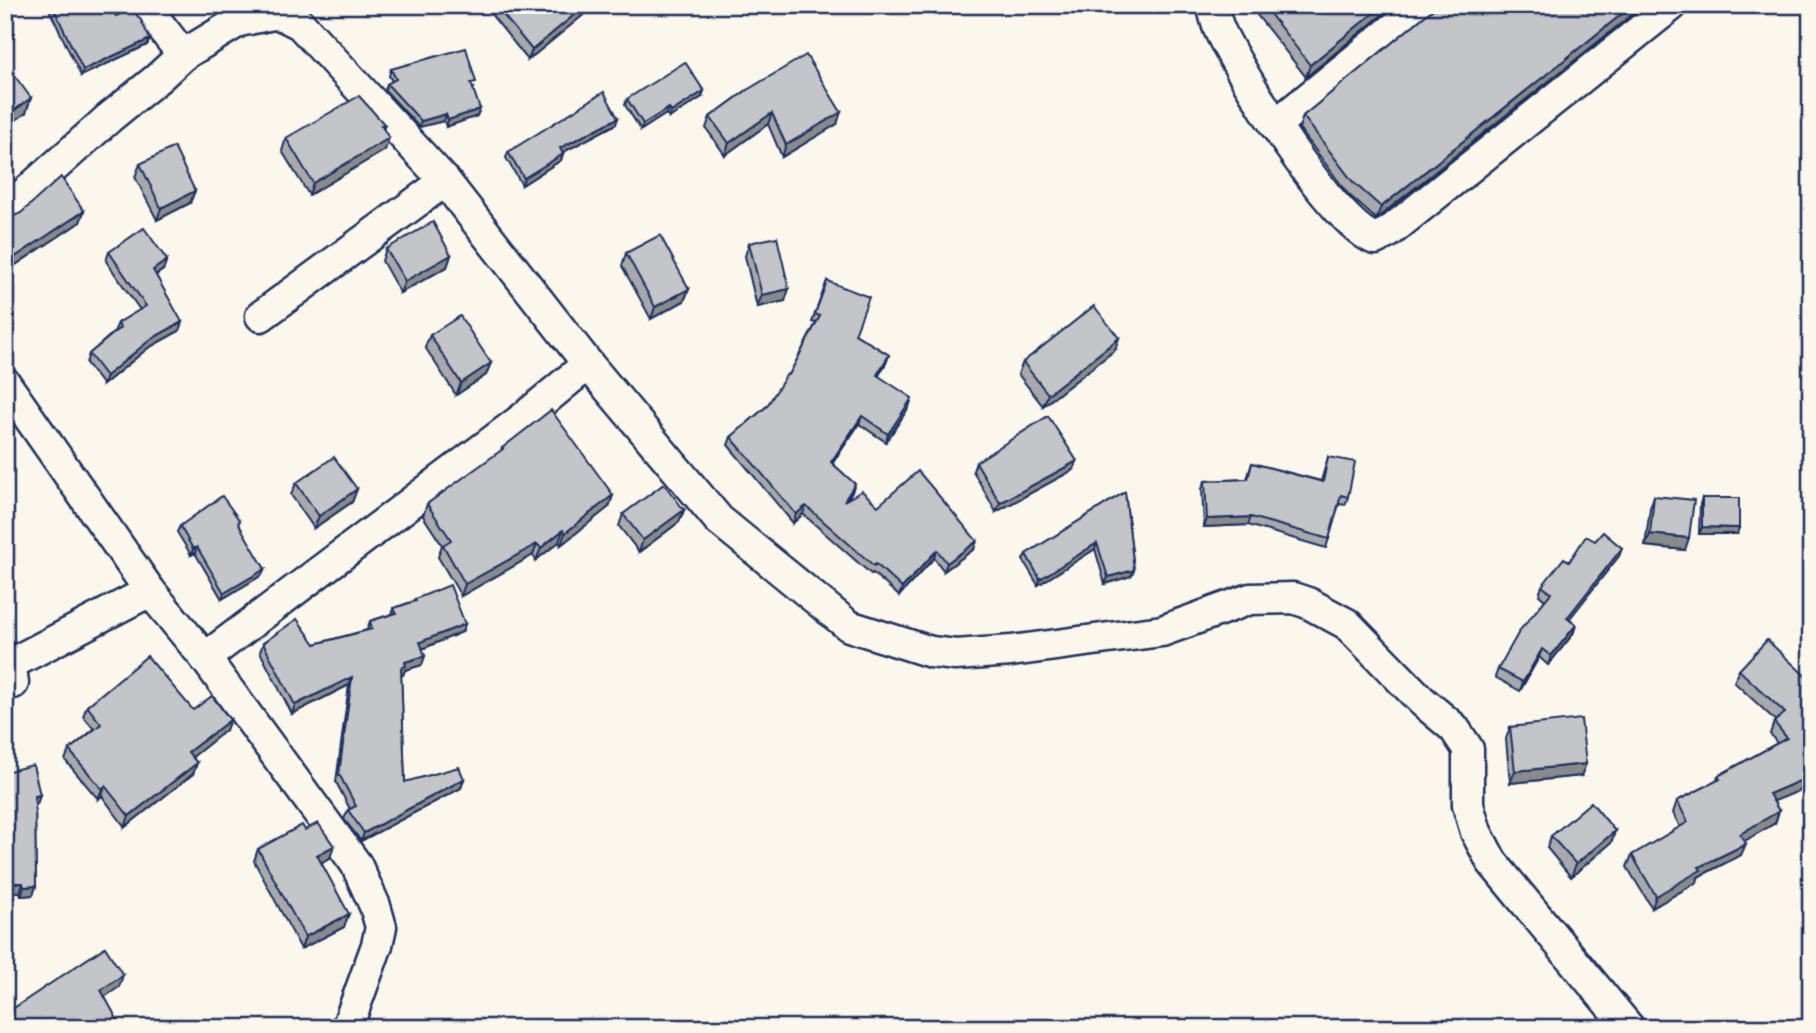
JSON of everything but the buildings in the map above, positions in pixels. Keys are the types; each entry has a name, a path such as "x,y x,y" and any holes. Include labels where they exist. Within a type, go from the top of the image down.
{"street":[{"path":"144,5 183,55"},
{"path":"1212,5 1219,28 1257,99 1275,125 1321,188 1355,228 1375,239 1381,237 1672,5"},
{"path":"1275,125 1422,5"},
{"path":"5,211 183,55 239,21 273,14 300,24 445,181 588,364 719,520 849,626 931,652 956,655 1011,651 1162,631 1250,599 1293,598 1326,611 1347,624 1422,701 1454,728 1468,749 1468,805 1476,832 1492,862 1629,1028"},
{"path":"261,316 445,181"},
{"path":"205,658 522,419 588,364"},
{"path":"5,383 150,591 205,658 356,864 375,906 381,927 377,945 346,1028"},
{"path":"13,683 11,667 16,661 150,591"}]}
